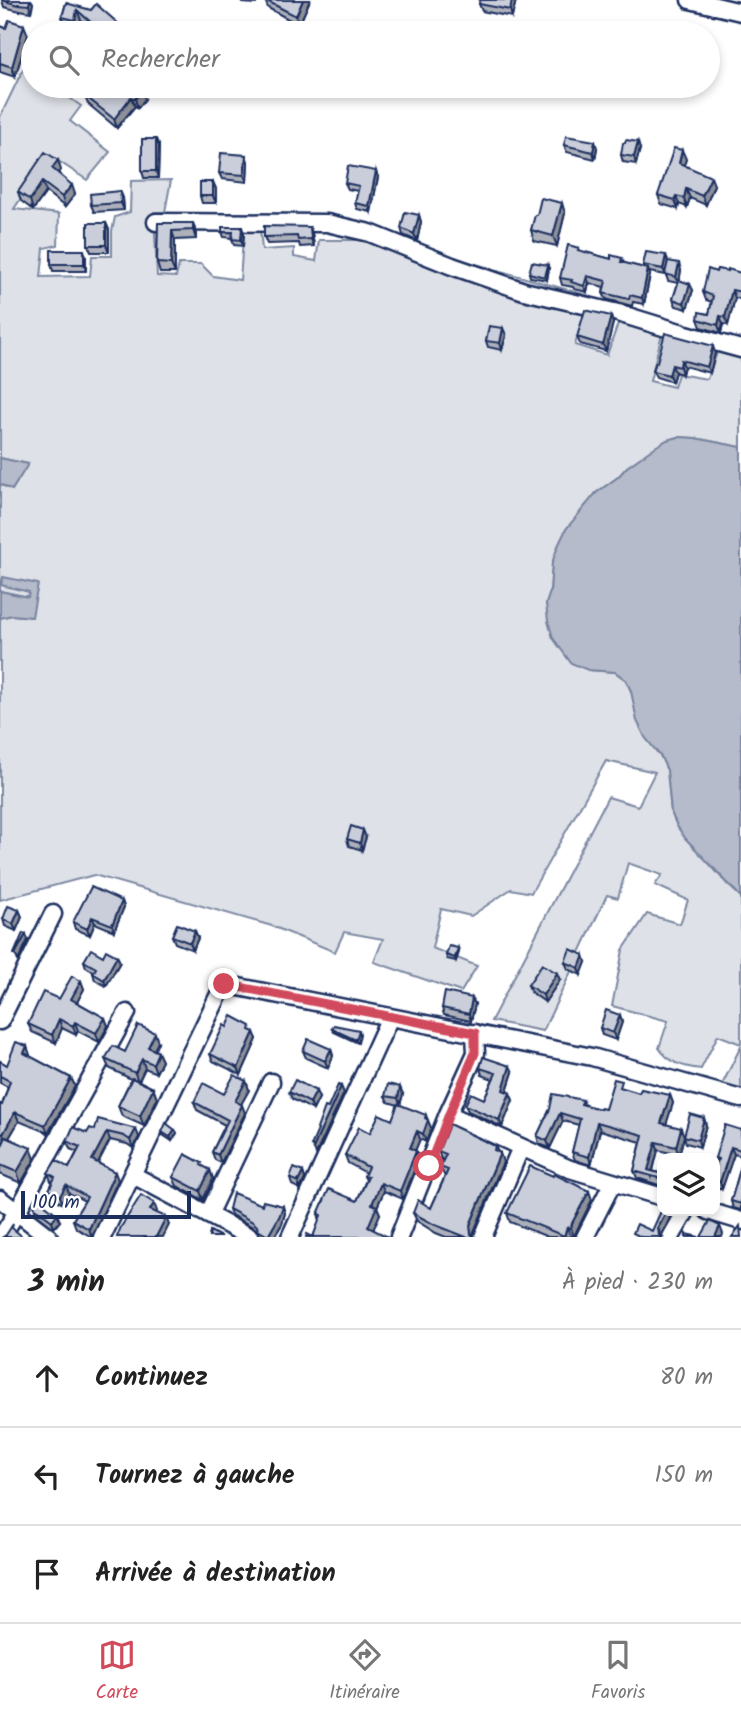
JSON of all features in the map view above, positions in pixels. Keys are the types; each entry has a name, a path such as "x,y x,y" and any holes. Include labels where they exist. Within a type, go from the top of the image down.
{"street":[{"path":"690,0 741,12"},
{"path":"156,222 327,223 370,233 524,291 618,313 741,349"},
{"path":"0,1020 52,914"},
{"path":"102,1237 224,984 592,1056 741,1100"},
{"path":"1,1237 127,1013"},
{"path":"290,1237 390,1017"},
{"path":"399,1237 475,1053 475,1033"},
{"path":"208,1215 271,1082"},
{"path":"449,1114 570,1169 657,1195"},
{"path":"483,1237 521,1147"},
{"path":"132,1175 250,1237"},
{"path":"585,1237 613,1182"},
{"path":"0,1199 49,1237"},
{"path":"720,1215 741,1221"},
{"path":"671,1237 683,1216"}],"shaded area":[{"path":"21,73 21,98 70,98 81,106 70,121 110,152 87,180 49,155 14,209 59,214 58,245 44,248 41,277 90,276 92,256 112,256 115,217 130,212 131,181 171,180 165,212 154,212 157,276 176,277 179,264 201,264 213,276 240,280 244,225 260,227 262,250 294,248 294,257 316,261 319,240 390,240 590,296 575,345 607,355 622,312 664,326 650,381 674,387 678,374 707,379 722,340 741,345 741,447 679,437 667,440 627,467 596,493 552,563 550,592 546,604 588,670 615,672 626,680 645,737 661,757 667,770 671,812 677,826 741,897 741,1044 718,1035 701,1069 682,1065 672,1061 659,1048 668,1021 612,1006 623,950 647,914 680,924 688,900 655,885 662,875 628,863 618,898 607,895 543,1031 491,1021 608,797 638,806 655,772 606,761 531,893 511,889 471,916 441,909 432,948 477,966 461,992 374,962 383,939 344,932 335,952 272,926 94,875 0,900 0,618 12,615 32,617 29,591 29,597 0,591 0,484 12,490 28,464 0,458 0,117"},
{"path":"741,1046 741,1093 721,1087"}],"water":[{"path":"679,437 741,447 741,897 677,826 671,812 667,770 637,721 626,680 615,672 588,670 571,663 553,638 548,621 546,604 550,592 552,563 566,529 596,493 627,467 667,440"},
{"path":"0,458 28,464 12,490 0,484"},
{"path":"3,577 38,584 32,617 12,615 0,618 0,591 28,597 29,592 1,585"}],"building":[{"path":"2,0 30,0 29,5 18,5"},
{"path":"265,0 303,0 296,16"},
{"path":"480,0 512,0 510,10 479,4"},
{"path":"66,3 91,10 96,4 115,21 89,21 77,10 75,20 62,17"},
{"path":"9,20 21,24 21,36 12,67 0,63 0,26 6,28"},
{"path":"88,98 130,98 114,119"},
{"path":"566,136 595,141 593,152 564,145"},
{"path":"142,139 156,139 156,171 142,171"},
{"path":"626,140 638,142 634,157 621,155"},
{"path":"674,148 682,150 679,163 711,177 702,196 686,189 684,198 676,196 675,200 658,195"},
{"path":"45,152 58,160 52,168 72,185 62,197 42,182 30,200 18,192"},
{"path":"221,153 246,155 244,175 219,173"},
{"path":"348,166 376,171 369,206 355,203 359,186 345,183"},
{"path":"200,182 213,182 213,196 200,196"},
{"path":"120,191 121,203 91,205 90,194"},
{"path":"541,198 562,203 553,236 531,230"},
{"path":"405,212 419,215 414,234 401,228"},
{"path":"88,223 106,223 106,245 88,245"},
{"path":"158,223 193,223 193,230 172,231 171,264 157,263"},
{"path":"264,226 310,227 311,239 298,240 297,236 264,237"},
{"path":"222,227 242,227 241,240 232,239 233,232 222,232"},
{"path":"568,245 611,259 611,255 622,258 621,262 648,269 642,298 630,295 629,299 603,293 606,281 587,276 584,286 560,278"},
{"path":"51,250 84,250 84,264 51,264"},
{"path":"646,252 666,255 663,269 643,265"},
{"path":"668,261 679,263 676,277 665,274"},
{"path":"532,262 548,265 545,277 529,273"},
{"path":"708,269 716,272 717,269 728,269 741,273 741,292 732,290 725,317 720,316 718,325 698,319 699,312 709,314 713,296 703,292"},
{"path":"679,280 690,284 684,303 673,299"},
{"path":"585,310 611,316 603,345 577,337"},
{"path":"489,326 503,328 500,343 486,341"},
{"path":"665,333 713,346 707,367 681,360 680,367 672,365 669,375 653,371"},
{"path":"351,826 363,830 360,843 347,839"},
{"path":"91,887 122,901 112,925 92,917 87,929 73,922"},
{"path":"8,906 19,910 13,924 3,919"},
{"path":"177,924 195,931 190,943 172,936"},
{"path":"23,933 26,934 14,954"},
{"path":"449,946 458,948 455,958 446,955"},
{"path":"91,949 103,956 106,950 117,956 104,980 93,973 96,968 84,961"},
{"path":"570,949 584,955 579,968 565,962"},
{"path":"542,964 557,973 543,995 528,985"},
{"path":"72,976 81,981 71,999 105,1018 96,1033 75,1022 73,1026 59,1019 52,1035 28,1024 43,992 59,999"},
{"path":"445,992 472,998 469,1014 442,1008"},
{"path":"606,1010 620,1015 613,1033 600,1028"},
{"path":"232,1016 251,1026 250,1030 254,1032 238,1068 210,1054 224,1025 227,1027"},
{"path":"138,1025 155,1033 148,1047 158,1052 153,1064 142,1059 135,1073 105,1059 113,1046 125,1052"},
{"path":"334,1025 359,1030 356,1040 332,1029"},
{"path":"308,1039 331,1049 325,1061 303,1051"},
{"path":"16,1042 27,1046 24,1053 71,1078 45,1125 15,1112 3,1134 0,1132 0,1104 2,1105 10,1081 0,1076 0,1061 7,1065"},
{"path":"483,1057 510,1066 503,1090 510,1093 499,1120 465,1105 471,1093 484,1099 496,1073 480,1068"},
{"path":"234,1075 246,1081 235,1101 242,1105 218,1155 212,1152 228,1120 194,1102 203,1083 224,1094"},
{"path":"132,1078 153,1088 140,1116 118,1106"},
{"path":"614,1079 622,1081 620,1087 639,1093 641,1089 670,1095 661,1123 681,1128 676,1147 656,1142 648,1170 657,1173 657,1178 634,1171 643,1135 597,1122 589,1157 572,1152 580,1119 560,1113 547,1141 537,1136 550,1109 553,1094 583,1100 581,1104 605,1109"},
{"path":"295,1080 316,1091 310,1103 289,1092"},
{"path":"388,1084 400,1087 398,1098 385,1096"},
{"path":"338,1085 341,1086 313,1148 311,1146 325,1107 328,1108"},
{"path":"398,1104 426,1115 428,1120 423,1134 417,1131 410,1148 416,1151 400,1191 381,1183 372,1204 377,1206 368,1227 388,1237 313,1237 321,1215 318,1214 329,1189 357,1201 368,1177 364,1176 368,1167 345,1155 359,1127 370,1133 379,1114 392,1120"},
{"path":"690,1114 704,1118 698,1140 684,1136"},
{"path":"98,1119 136,1129 130,1140 107,1132 92,1160 115,1172 89,1229 73,1220 87,1197 66,1185 60,1196 49,1190 55,1177 48,1173 56,1160 69,1168 80,1147 67,1141 73,1127 87,1133 90,1128 95,1130"},
{"path":"166,1123 175,1130 170,1137 162,1132"},
{"path":"449,1124 495,1146 494,1150 500,1153 470,1225 471,1234 475,1237 466,1237 413,1213 418,1200 431,1208 448,1170 440,1167 446,1154 438,1151"},
{"path":"725,1125 741,1130 741,1150 731,1147 720,1182 720,1153 717,1153"},
{"path":"6,1137 31,1148 17,1172 0,1165 0,1150"},
{"path":"185,1154 210,1170 200,1191 173,1177"},
{"path":"530,1166 589,1191 571,1228 567,1227 564,1236 507,1213"},
{"path":"741,1166 741,1204 731,1201"},
{"path":"294,1168 303,1172 298,1182 290,1178"},
{"path":"233,1193 262,1205 263,1201 283,1206 268,1236 258,1230 253,1222 229,1209"},
{"path":"141,1195 154,1203 150,1210 166,1217 156,1237 117,1237 121,1227"},
{"path":"39,1200 57,1214 52,1221 34,1207"},
{"path":"659,1216 664,1216 658,1228 662,1237 641,1237 633,1233 637,1224 652,1231"},
{"path":"710,1221 720,1226 715,1237 701,1237"},
{"path":"13,1224 12,1228 23,1237 3,1237 6,1235"},
{"path":"740,1226 741,1237 732,1237"},
{"path":"210,1231 221,1237 209,1237"}],"route":[{"path":"224,984 475,1033 475,1053 429,1166"}]}
